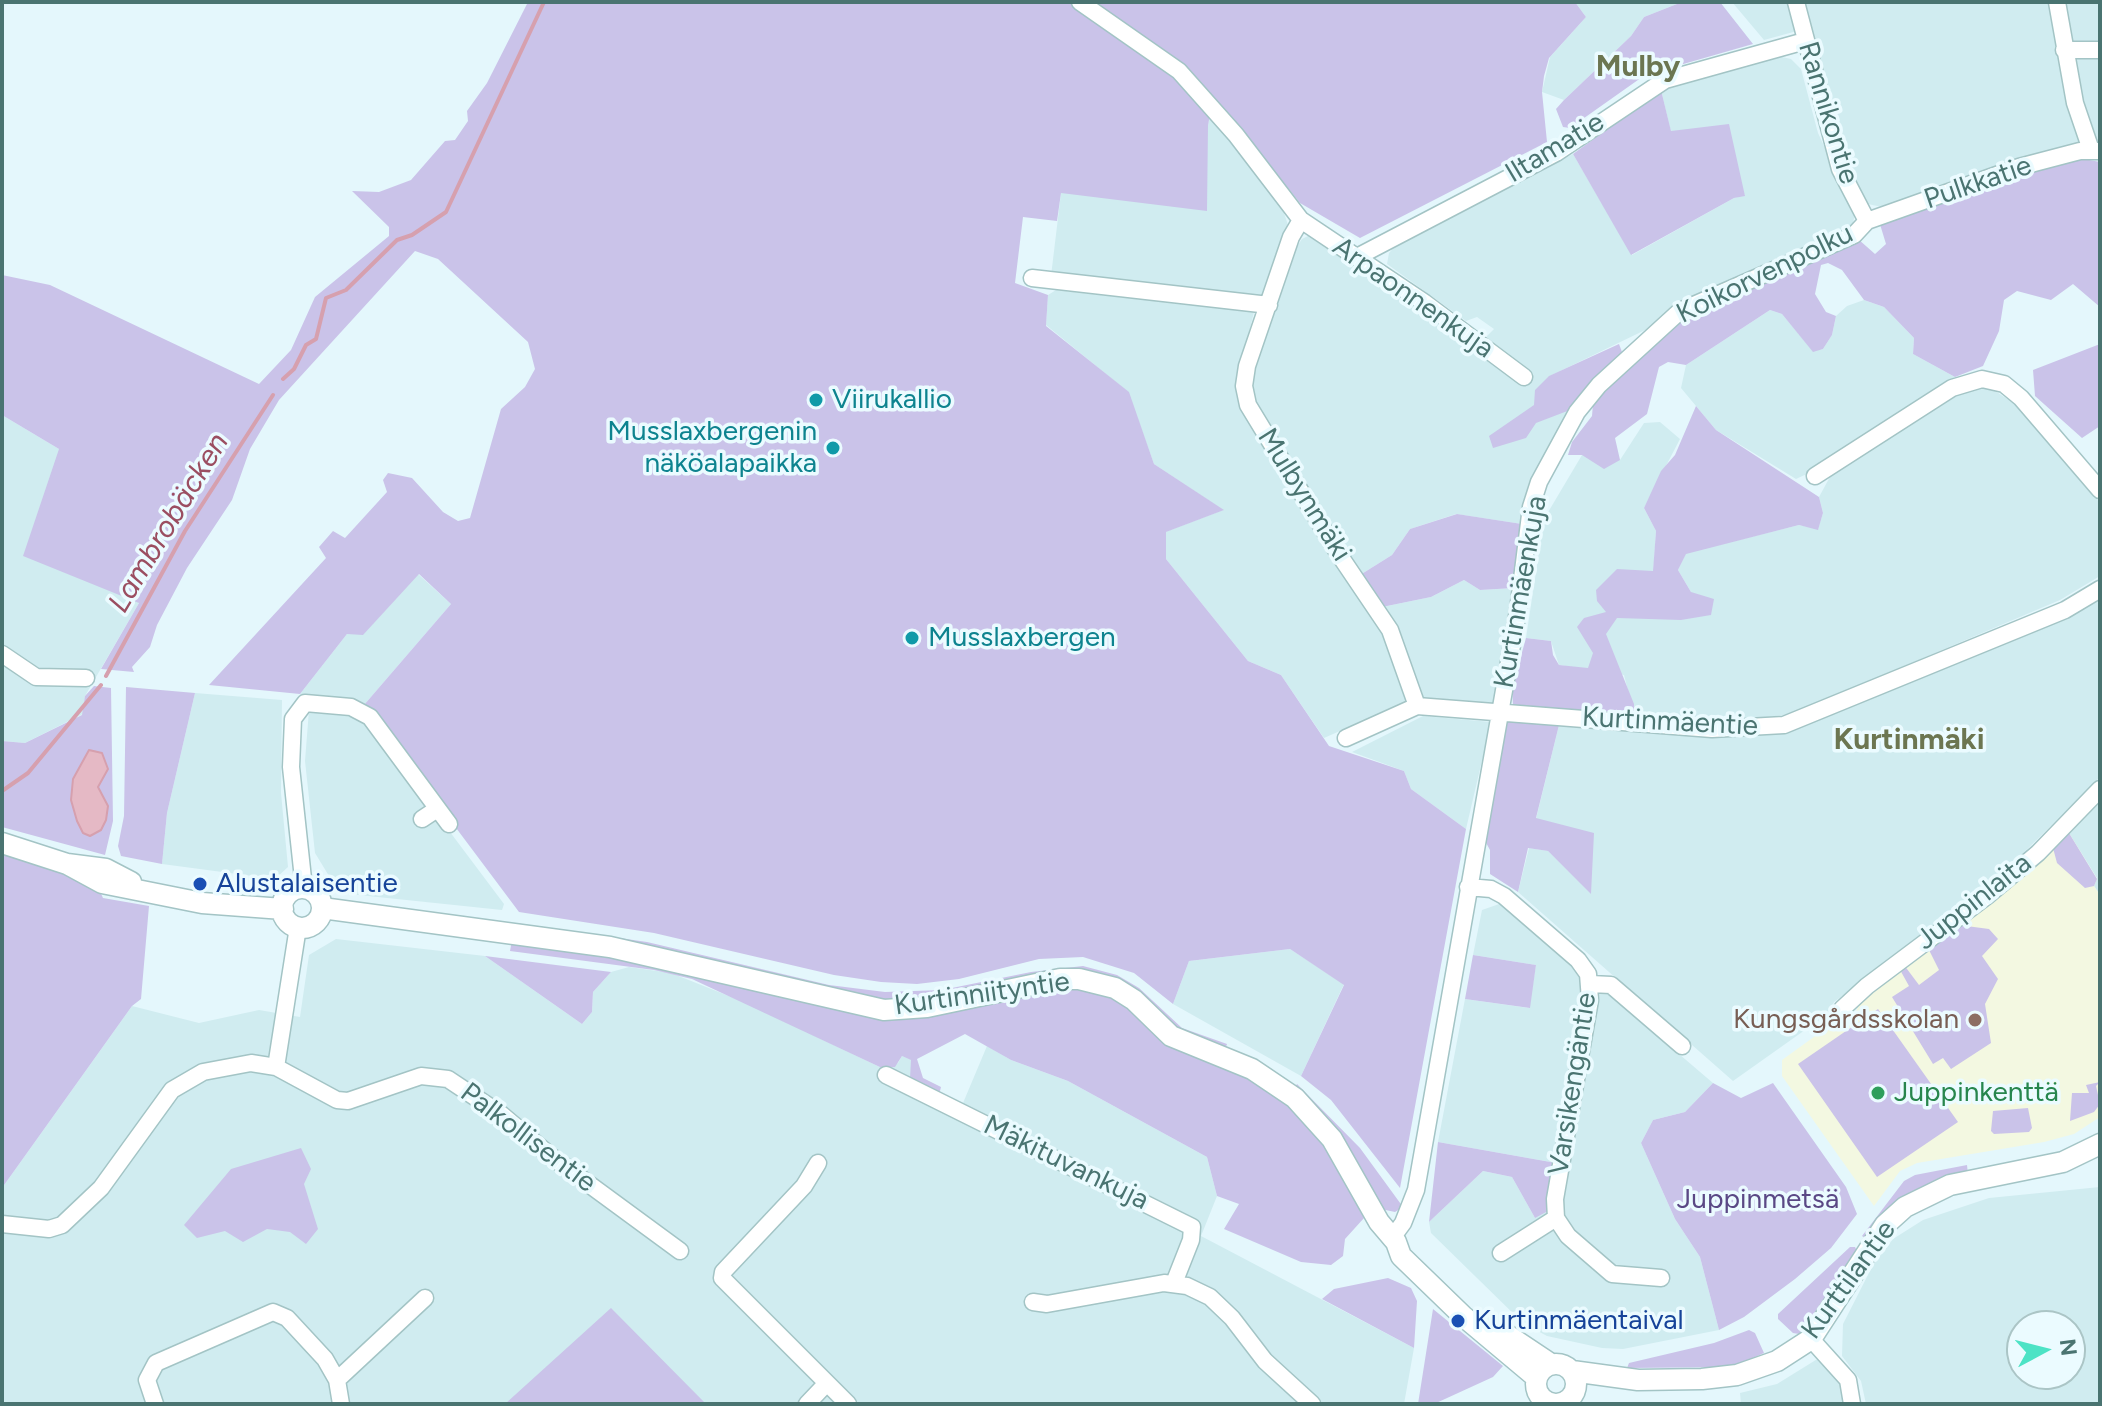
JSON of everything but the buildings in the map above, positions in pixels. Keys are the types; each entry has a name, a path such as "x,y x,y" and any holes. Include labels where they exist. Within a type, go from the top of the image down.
{"street":[{"path":"1080,2 1179,71 1236,135 1301,220"},
{"name":"Rannikontie","path":"1796,2 1840,169 1867,221"},
{"path":"2057,2 2075,103 2096,150"},
{"name":"Iltamatie","path":"1357,257 1556,153 1665,80 1805,41"},
{"path":"2064,50 2100,50"},
{"name":"Pulkkatie","path":"1867,221 2019,167 2096,150"},
{"name":"Arpaonnenkuja","path":"1301,220 1524,377"},
{"name":"Mulbynmäki","path":"1301,220 1291,237 1247,366 1244,386 1248,405 1338,553 1390,630 1417,706"},
{"name":"Koikorvenpolku","path":"1626,357 1688,306 1854,235 1867,221"},
{"path":"1032,278 1269,305"},
{"name":"Kurtinmäenkuja","path":"1501,712 1531,507 1539,482 1577,412 1626,357"},
{"path":"1815,476 1952,388 1982,379 2004,384 2021,398 2100,490"},
{"name":"Kurtinmäentie","path":"1501,712 1712,729 1784,725 2052,615 2100,589"},
{"path":"2,654 36,677 86,678"},
{"path":"304,888 291,767 293,719 298,708 305,703 359,709 370,717 449,824"},
{"path":"1346,738 1417,706 1501,712 1416,1190 1394,1240"},
{"name":"Juppinlaita","path":"1842,1009 1867,986 2018,870 2100,789"},
{"path":"422,819 437,809"},
{"path":"2,843 67,864 102,883 145,889 202,903 283,909"},
{"name":"Varsikengäntie","path":"1468,887 1491,889 1504,896 1578,960 1591,984 1555,1199 1556,1218"},
{"path":"304,888 315,893 322,908 317,922 298,927 286,919 283,909 289,893 304,888"},
{"name":"Kurtinniityntie","path":"322,908 610,947 884,1010 927,1007 1060,979 1097,982 1134,1000 1171,1036 1252,1069 1295,1098 1332,1139 1379,1222 1394,1240 1411,1247 1494,1325 1548,1391"},
{"path":"2,1224 49,1229 62,1225 101,1188 172,1090 187,1080 226,1066 276,1067 298,927"},
{"path":"1591,984 1611,985 1682,1046"},
{"name":"Palkollisentie","path":"276,1067 337,1100 348,1101 421,1076 448,1079 502,1115 552,1157 680,1251"},
{"name":"Mäkituvankuja","path":"886,1075 1192,1227 1174,1283"},
{"name":"Kurttilantie","path":"1548,1391 1638,1380 1737,1375 1777,1361 1811,1339 1885,1225 1905,1207 1950,1185 2063,1162 2100,1144"},
{"path":"818,1163 804,1186 723,1272 722,1278 848,1404"},
{"path":"1501,1253 1556,1218 1568,1236 1612,1274 1661,1278"},
{"path":"1043,1301 1174,1283 1210,1297 1232,1318 1265,1361 1312,1404"},
{"path":"337,1380 425,1298"},
{"path":"155,1404 147,1380 156,1363 273,1312 287,1318 309,1340 337,1380 341,1404"},
{"path":"1811,1339 1848,1380 1852,1404"},
{"name":"Kurttilantie","path":"1548,1391 1576,1383 1572,1371 1638,1380"},
{"path":"807,1404 826,1384"}],"shaded area":[{"path":"1575,2 1682,2 1644,17 1631,36 1564,100 1542,92 1550,57 1586,17"},
{"path":"1732,2 1790,2 1797,31 1764,40"},
{"path":"1801,2 2050,2 2068,104 2082,143 1882,207 1863,203 1846,167"},
{"path":"2064,2 2100,2 2100,44 2070,41"},
{"path":"2071,55 2100,57 2100,142 2092,140"},
{"path":"1782,57 1791,59 1801,69 1818,133 1855,212 1852,230 1550,376 1570,410 1533,479 1522,524 1456,514 1410,529 1392,555 1360,575 1254,403 1250,385 1253,367 1292,254 1302,239 1312,234 1488,342 1487,336 1494,329 1477,317 1466,321 1387,264 1389,253 1396,245 1573,154 1632,255 1734,198 1745,195 1671,132 1661,90 1680,81"},
{"path":"1210,114 1282,207 1289,228 1266,293 1246,300 1051,276 1061,193 1208,126"},
{"path":"1056,290 1254,312 1238,379 1241,401 1272,464 1386,638 1408,701 1324,738 1281,675 1248,661 1166,559 1165,532 1223,510 1154,464 1128,392 1046,325 1048,295"},
{"path":"1864,300 1884,307 1914,338 1913,354 1955,377 1826,465 1796,479 1716,430 1681,388 1686,365 1770,310 1782,314 1813,351 1823,349 1832,335 1836,316 1847,306"},
{"path":"1971,388 1992,389 2015,404 2100,503 2100,576 2060,600 1791,714 1745,720 1634,714 1624,675 1559,665 1551,641 1526,638 1544,519 1582,455 1620,460 1644,423 1660,422 1680,439 1644,508 1656,531 1652,594 1691,592 1678,570 1686,553 1799,525 1818,529 1823,513 1819,497 1831,475 1952,396"},
{"path":"2,415 59,449 139,603 85,696 83,714 25,743 2,741"},
{"path":"418,574 451,604 364,705 302,697 300,694 347,634 363,634"},
{"path":"1464,580 1480,590 1514,588 1495,705 1421,700 1382,607 1431,597"},
{"path":"2100,597 2100,777 1986,890 1834,1002 1829,1013 1733,1081 1518,892 1529,848 1548,851 1591,893 1536,819 1560,721 1750,735 1786,731 2041,628"},
{"path":"195,693 282,700 281,793 288,867 275,879 162,864 167,813"},
{"path":"309,710 354,713 369,724 504,904 502,910 349,894 337,889 315,853 305,761"},
{"path":"1423,716 1491,722 1466,829 1411,789 1404,771 1352,752"},
{"path":"89,750 102,753 108,769 98,787 108,806 106,820 101,830 90,836 83,833 71,800 73,779"},
{"path":"2100,800 2100,895 2094,886 2097,878 2069,833"},
{"name":"Kungsgårdsskolan","path":"2069,833 2097,879 2094,886 2100,895 2100,1117 2074,1134 2044,1142 1917,1163 1900,1171 1874,1206 1782,1076 1782,1060 1836,1021 1852,1020 1862,998 2038,863"},
{"path":"1502,903 1713,1083 1685,1112 1653,1120 1641,1143 1675,1219 1700,1257 1719,1330 1623,1349 1602,1348 1547,1336 1523,1323 1431,1233 1429,1222 1483,1171 1512,1177 1535,1218 1556,1163 1438,1142 1465,999 1529,1008 1536,965 1473,955 1482,910"},
{"path":"336,939 485,956 582,1024 592,1012 593,992 611,972 629,967 671,973 739,1000 882,1068 898,1063 902,1056 912,1060 913,1083 963,1103 987,1046 1011,1060 1068,1081 1207,1157 1217,1196 1201,1236 1414,1348 1404,1404 2,1404 2,1188 132,1006 199,1023 259,1010 300,1017 309,955"},
{"path":"1290,949 1344,984 1301,1076 1173,1004 1189,961"},
{"path":"2100,1187 2100,1404 1866,1404 1861,1381 1842,1356 1843,1324 1873,1265 1893,1239 1923,1220 1989,1198"},
{"path":"1819,1358 1843,1383 1848,1404 1741,1404 1740,1393 1777,1384"}],"green space":[{"path":"528,2 1575,2 1586,17 1549,58 1544,76 1542,92 1547,142 1360,238 1300,203 1221,105 1210,114 1208,126 1207,211 1061,193 1057,221 1023,217 1015,283 1048,295 1046,326 1129,392 1154,464 1224,510 1166,532 1166,559 1248,661 1281,675 1329,746 1404,771 1411,789 1466,829 1400,1188 1331,1100 1301,1076 1344,985 1290,949 1189,961 1173,1004 1134,973 1083,957 1039,959 959,979 917,984 881,982 834,975 654,933 519,912 364,705 451,604 419,574 363,635 347,634 300,694 209,685 326,558 319,547 333,531 345,538 387,492 383,480 388,473 412,478 443,512 458,521 470,518 501,409 525,387 535,369 528,342 438,259 415,251 279,400 250,449 232,500 187,568 157,625 150,647 132,667 134,672 101,669 139,603 23,556 59,449 2,415 2,275 50,285 259,384 291,350 315,297 389,236 389,227 352,191 379,192 411,180 445,141 455,140 468,121 467,111 487,83"},
{"path":"1682,2 1720,2 1753,44 1645,75 1570,128 1563,127 1556,109 1564,100 1631,36 1644,17"},
{"path":"1661,90 1671,131 1729,124 1745,196 1734,198 1631,255 1573,154"},
{"path":"2068,156 2100,162 2100,307 2073,284 2051,300 2017,291 2004,300 1999,331 1983,366 1955,377 1913,354 1914,338 1884,307 1864,300 1842,270 1828,263 1821,265 1815,294 1826,312 1836,316 1832,335 1823,349 1813,352 1782,314 1770,310 1686,365 1668,362 1659,367 1647,414 1615,438 1620,460 1604,469 1582,455 1568,455 1572,442 1592,416 1593,404 1678,318 1858,239 1875,254 1886,244 1879,221"},
{"path":"1619,344 1622,352 1570,410 1536,423 1526,438 1493,448 1489,436 1534,405 1535,390 1549,376"},
{"path":"2100,344 2100,426 2082,438 2035,396 2033,370"},
{"path":"1696,406 1716,430 1819,497 1823,513 1818,530 1799,525 1686,554 1678,570 1691,592 1714,599 1711,615 1681,620 1617,618 1606,634 1634,704 1634,714 1513,705 1512,688 1526,638 1551,641 1553,655 1559,665 1588,668 1593,653 1577,627 1584,618 1606,612 1597,601 1596,590 1617,569 1653,571 1656,531 1644,508 1661,471 1675,455"},
{"path":"1457,514 1522,524 1514,588 1480,590 1464,580 1431,597 1382,607 1360,575 1392,555 1410,529"},
{"path":"94,686 111,688 113,821 105,855 2,827 2,741 25,743 82,715 85,696"},
{"path":"126,687 195,693 167,813 162,864 121,856 118,846 124,816"},
{"path":"1507,721 1560,721 1536,818 1594,833 1591,894 1548,851 1528,848 1518,892 1490,874 1490,850 1484,839"},
{"path":"2069,833 2097,879 2094,886 2085,888 2057,863 2053,848"},
{"path":"2,851 97,885 103,898 149,906 141,999 132,1006 2,1188"},
{"path":"516,923 647,942 829,985 885,992 942,990 1031,972 1083,966 1117,975 1139,988 1182,1028 1227,1044 1225,1050 1193,1040 1115,981 900,1005 516,927"},
{"path":"1959,925 1989,929 1998,939 1982,956 1998,979 1985,1004 1991,1043 1951,1069 1943,1058 1933,1064 1892,997 1909,986 1899,968 1904,965 1919,985 1939,970 1928,948"},
{"path":"512,940 632,959 842,1008 1064,986 1101,991 1274,1090 1315,1128 1364,1218 1345,1239 1343,1256 1331,1265 1301,1262 1224,1229 1239,1204 1217,1196 1207,1157 1068,1081 1011,1060 965,1034 917,1059 923,1078 941,1087 939,1095 910,1079 911,1060 902,1056 895,1067 882,1068 692,979 654,970 510,951"},
{"path":"1473,955 1536,965 1530,1008 1465,999"},
{"path":"485,956 611,972 593,992 592,1012 582,1024"},
{"name":"Juppinkenttä","path":"1878,1009 1958,1122 1877,1177 1798,1064"},
{"path":"2100,1082 2096,1086 2100,1104 2094,1112 2070,1121 2072,1093 2089,1093 2086,1085"},
{"name":"Juppinmetsä","path":"1713,1083 1741,1098 1773,1083 1846,1187 1857,1214 1831,1248 1795,1279 1744,1317 1719,1330 1700,1257 1675,1219 1641,1143 1653,1120 1685,1112"},
{"path":"1297,1084 1360,1148 1403,1207 1395,1212 1381,1209 1294,1089"},
{"path":"2028,1108 2032,1128 2029,1132 1994,1134 1991,1131 1993,1111"},
{"path":"1438,1142 1556,1163 1548,1211 1535,1218 1512,1177 1483,1171 1429,1222"},
{"path":"301,1148 311,1169 304,1184 318,1229 306,1244 290,1232 267,1229 243,1242 225,1231 197,1238 184,1225 231,1169"},
{"path":"1967,1165 1968,1175 1866,1239 1862,1236 1904,1181 1915,1175"},
{"path":"1850,1247 1855,1247 1858,1253 1799,1334 1793,1333 1778,1319 1778,1314"},
{"path":"1388,1278 1411,1288 1417,1301 1414,1348 1322,1299 1334,1289"},
{"path":"611,1308 706,1404 505,1404"},
{"path":"1433,1309 1503,1366 1493,1377 1434,1404 1418,1404"},
{"path":"1749,1330 1755,1333 1764,1353 1732,1367 1627,1368 1629,1363 1714,1343"}],"waterway":[{"name":"Lambrobäcken","path":"283,379 294,369 306,345 316,339 326,298 346,290 397,240 412,235 446,212 544,2"},
{"name":"Lambrobäcken","path":"106,676 185,531 273,395"},
{"name":"Lambrobäcken","path":"2,791 28,773 101,685"}],"place":[{"name":"Viirukallio","path":"816,400"},
{"name":"Musslaxbergenin näköalapaikka","path":"833,448"},
{"name":"Musslaxbergen","path":"912,638"},
{"name":"Alustalaisentie","path":"200,884"},
{"name":"Kungsgårdsskolan","path":"1975,1020"},
{"name":"Juppinkenttä","path":"1878,1093"},
{"name":"Kurtinmäentaival","path":"1458,1321"}],"district":[{"name":"Mulby","path":"1638,67"},
{"name":"Kurtinmäki","path":"1909,740"}]}
